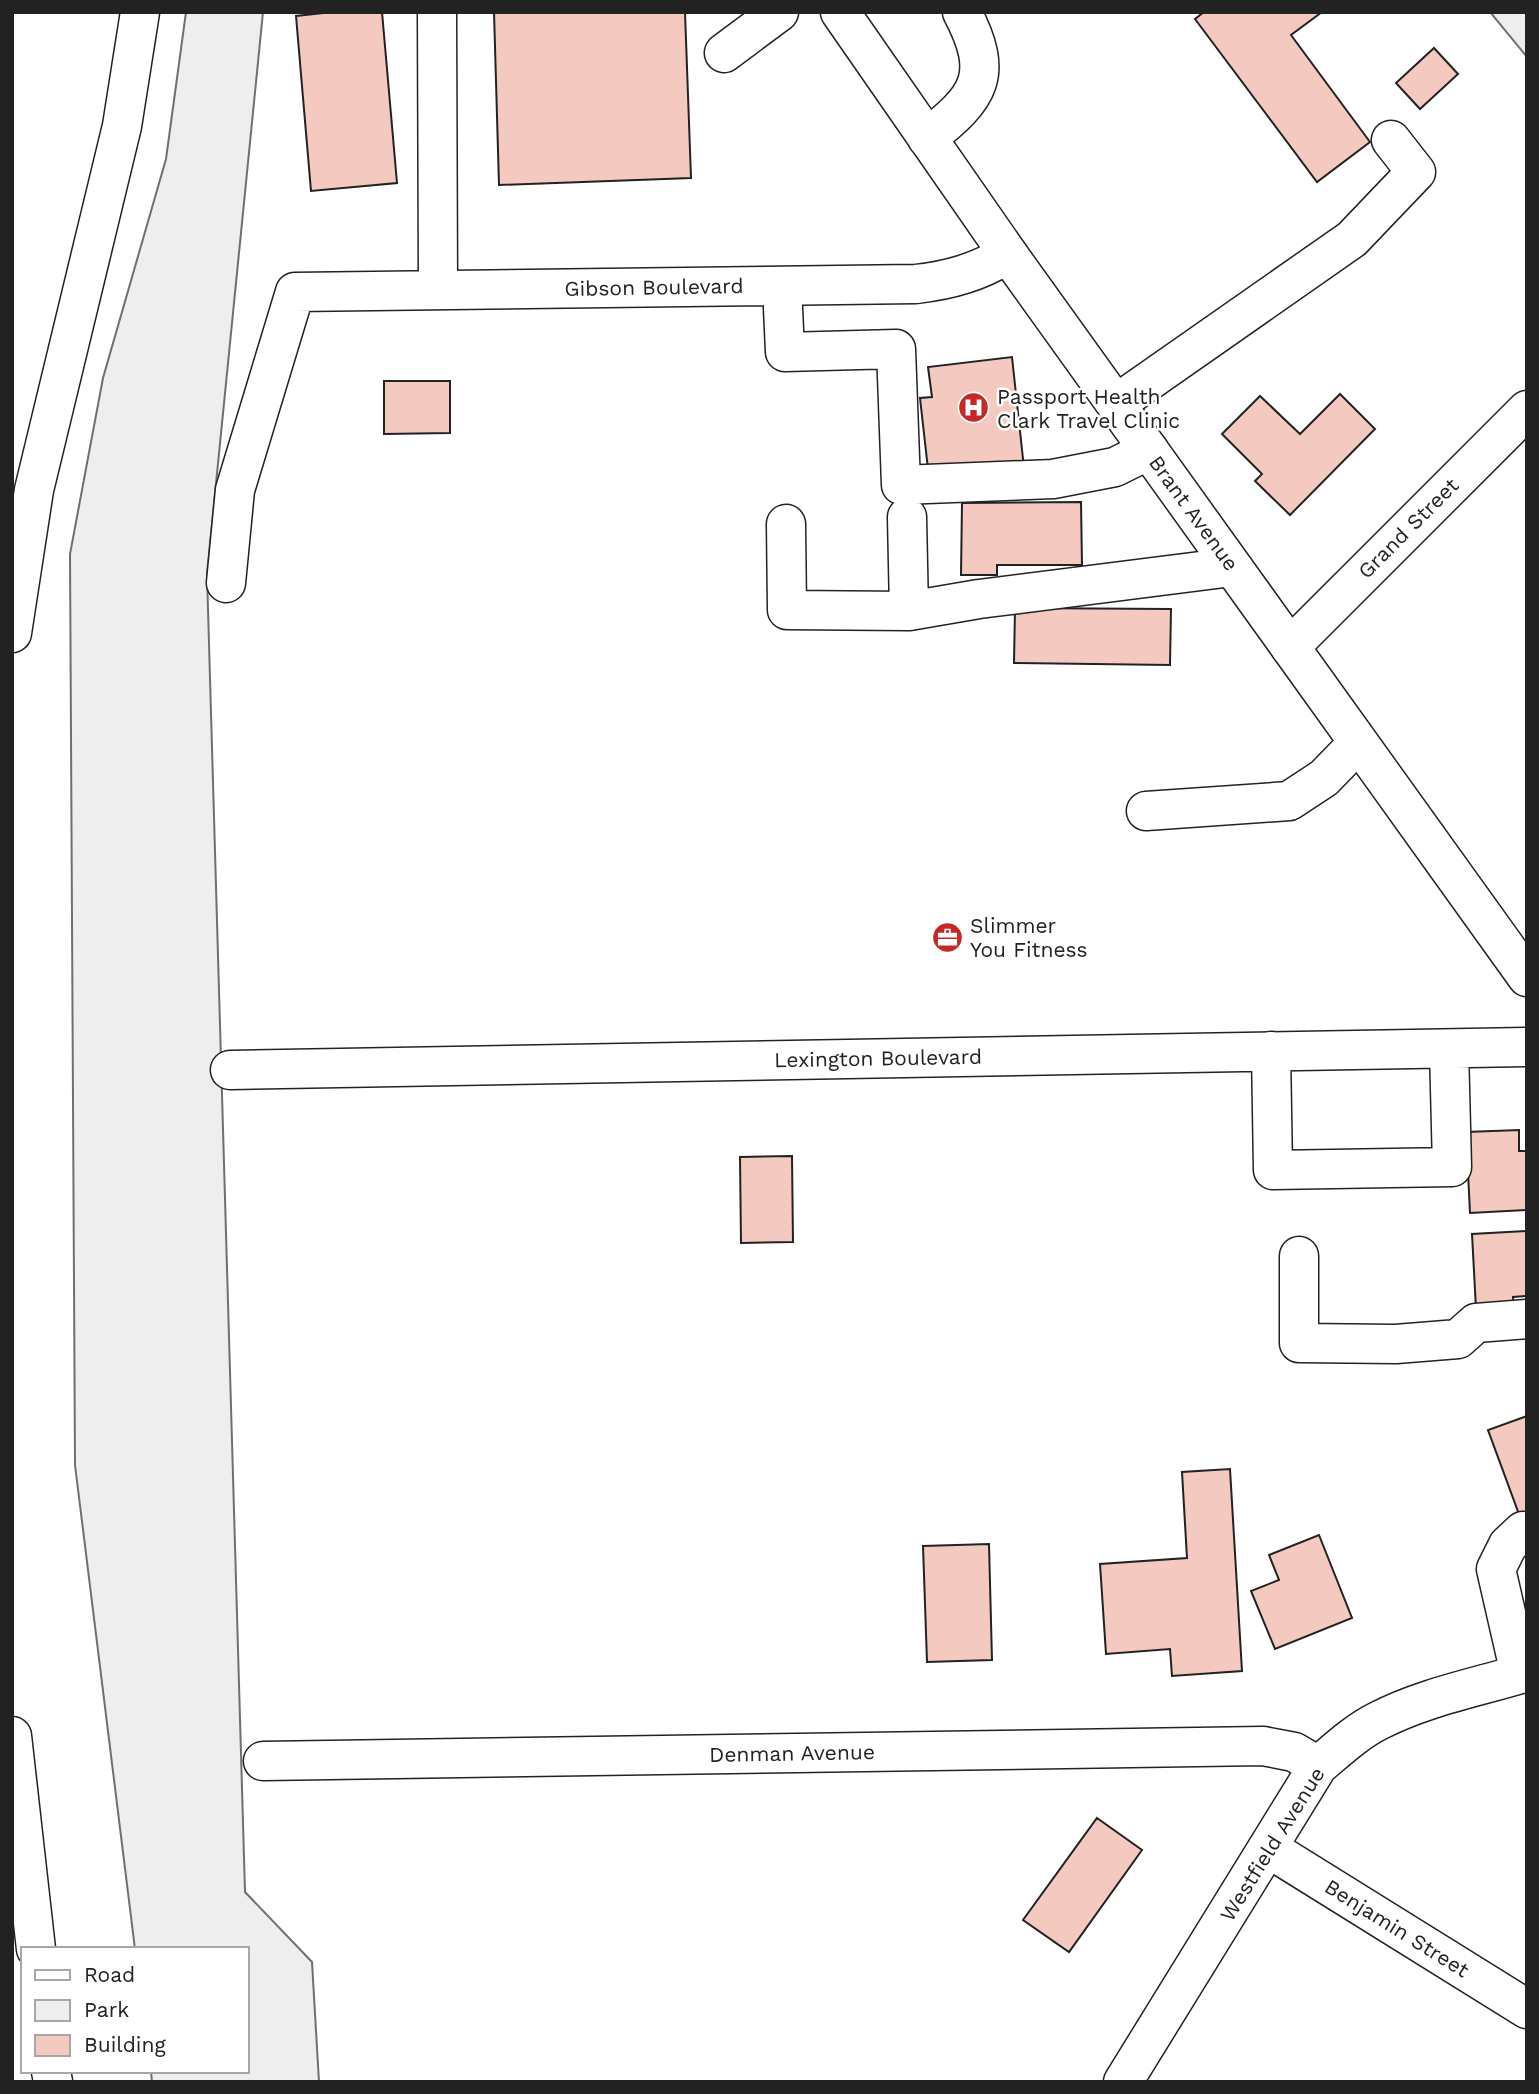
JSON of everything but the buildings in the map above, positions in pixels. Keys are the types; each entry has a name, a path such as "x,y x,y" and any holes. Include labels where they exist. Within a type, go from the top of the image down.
{"main road":[{"path":"12,633 34,490 122,127 140,12"},
{"path":"437,12 438,290"},
{"path":"723,53 779,12"},
{"name":"Brant Avenue","path":"840,12 1008,254 1527,977"},
{"path":"927,138 957,115 979,79 981,56 962,12"},
{"path":"1116,404 1352,239 1416,172 1391,140"},
{"name":"Gibson Boulevard","path":"226,583 236,490 295,292 934,282 974,273 1008,254"},
{"path":"782,286 785,352 896,349 909,611"},
{"name":"Grand Street","path":"1290,648 1527,410"},
{"path":"904,501 1115,467 1149,450"},
{"path":"786,524 787,610 909,611 979,599 1232,567"},
{"path":"1146,811 1289,801 1324,778 1358,743"},
{"name":"Lexington Boulevard","path":"230,1070 1527,1047"},
{"path":"1271,1051 1273,1171 1452,1167 1449,1049"},
{"path":"1299,1256 1299,1343 1396,1343 1458,1339 1476,1322 1527,1319"},
{"path":"1523,1531 1508,1545 1496,1569 1524,1673"},
{"name":"Westfield Avenue","path":"1124,2082 1318,1766 1377,1721 1409,1708 1524,1673"},
{"path":"12,1736 36,1947"},
{"name":"Denman Avenue","path":"263,1760 1263,1746 1294,1752 1318,1766"},
{"name":"Benjamin Street","path":"1268,1848 1527,2008"}],"green space":[{"path":"186,12 263,12 207,574 245,1892 312,1962 319,2082 152,2082 151,2073 248,2073 248,1947 135,1947 75,1465 70,554 103,378 166,159"},
{"path":"1490,12 1527,12 1527,57"}],"place":[{"name":"Passport Health Clark Travel Clinic","path":"974,408"},
{"name":"Slimmer You Fitness","path":"947,937"}]}
